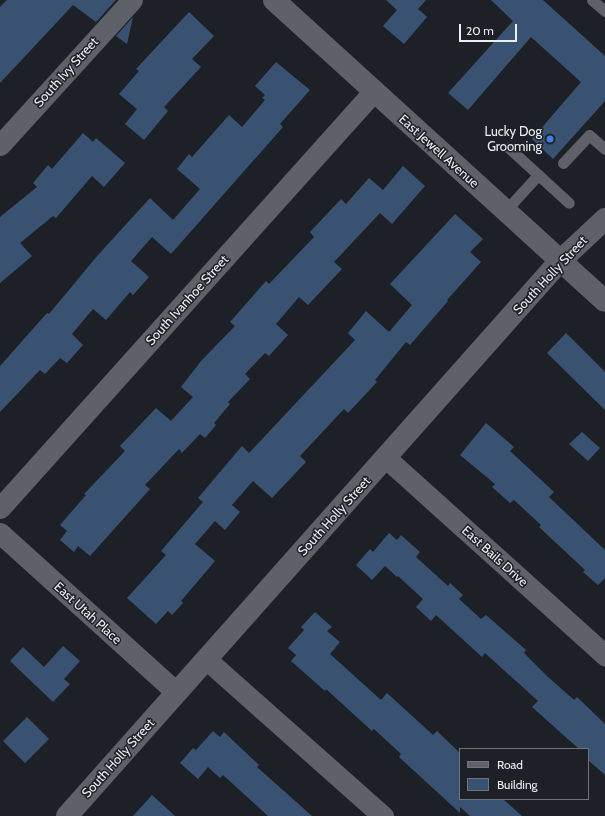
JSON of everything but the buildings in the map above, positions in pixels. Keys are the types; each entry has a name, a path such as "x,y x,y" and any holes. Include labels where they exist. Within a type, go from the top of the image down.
{"main road":[{"name":"East Jewell Avenue","path":"274,0 605,301"},
{"name":"South Holly Street","path":"67,816 560,261 605,220"}],"street":[{"name":"South Ivy Street","path":"0,145 132,0"},
{"name":"South Ivanhoe Street","path":"0,508 374,91"},
{"name":"East Bails Drive","path":"386,458 605,655"},
{"name":"East Utah Place","path":"0,533 176,692"},
{"path":"206,659 383,816"}],"lane":[{"path":"592,0 605,11"},
{"path":"563,163 589,135 605,149"},
{"path":"510,148 569,203"},
{"path":"505,211 538,175"}],"place":[{"name":"Lucky Dog Grooming","path":"550,139"}]}
